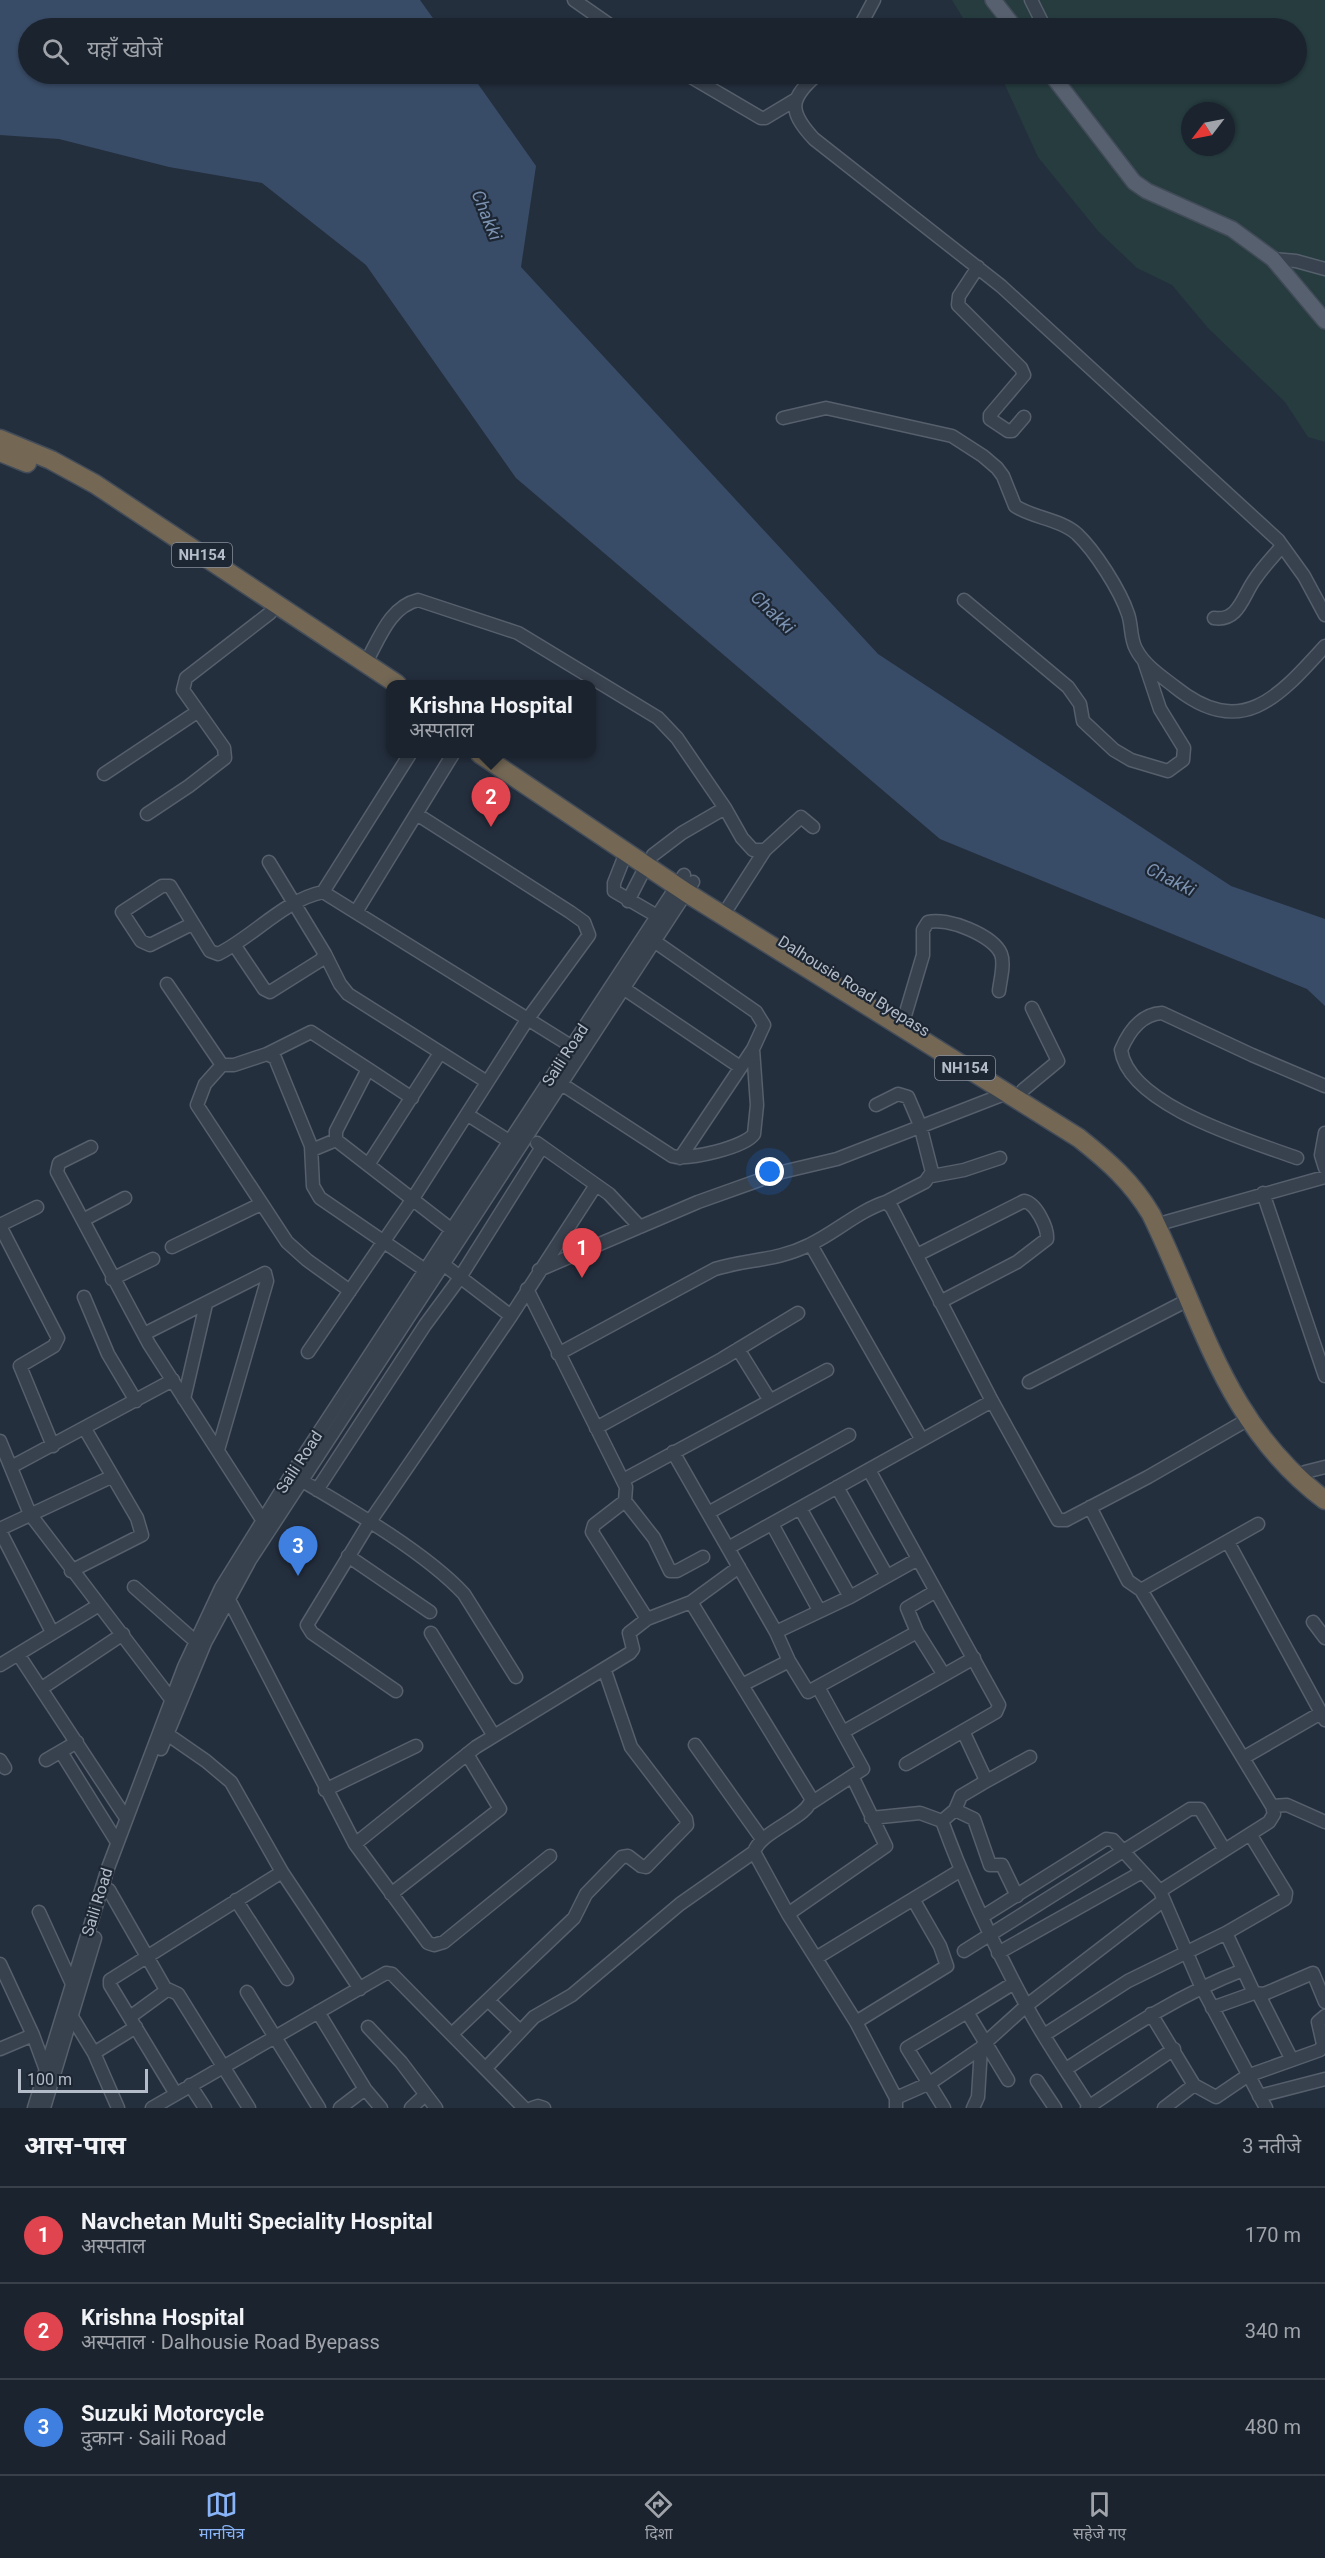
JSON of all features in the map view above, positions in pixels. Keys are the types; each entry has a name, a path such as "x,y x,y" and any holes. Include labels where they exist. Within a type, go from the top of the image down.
{"highway":[{"name":"NH154","path":"0,439 51,460 95,484 391,680"},
{"name":"NH154","path":"0,452 81,489 386,690"},
{"name":"NH154","path":"488,758 627,850 650,860"},
{"name":"Dalhousie Road Byepass","path":"508,758 685,884 729,906 1015,1092 1107,1144 1149,1189 1166,1222 1220,1348 1246,1397 1280,1447 1305,1472 1325,1487"},
{"name":"NH154","path":"685,884 1015,1092 1079,1138 1128,1180 1155,1222 1212,1355 1247,1420 1297,1478 1325,1500"}],"main road":[{"path":"993,0 1007,18"},
{"path":"1060,84 1134,182 1155,195 1232,229 1273,259 1325,321"}],"street":[{"path":"574,0 600,18"},
{"path":"864,18 874,0"},
{"path":"1031,0 1040,18"},
{"path":"703,84 761,118 765,118 795,100 800,89 806,84"},
{"path":"795,100 801,125 814,139 978,267 1050,329 1282,546 1304,576 1325,615"},
{"path":"1273,259 1296,261 1325,269"},
{"path":"978,267 960,296 958,305 1021,368 1024,375 990,415 990,418 1008,431 1012,431 1024,417"},
{"path":"783,418 814,409 837,410 952,436 983,456 1003,476 1015,507 1066,527 1082,541 1118,590 1130,618 1134,645 1144,660 1160,709 1184,748 1183,760 1168,771 1131,760 1114,750 1083,721 1080,704 1068,687 964,600"},
{"path":"1215,618 1226,618 1238,609 1251,584 1282,546"},
{"path":"365,663 393,615 410,602 418,600 518,633 595,680"},
{"path":"147,814 225,758 224,748 183,690 186,678 270,613"},
{"path":"1144,660 1196,703 1236,713 1256,708 1278,692 1325,646"},
{"path":"596,680 658,718 677,738 748,846 753,850 765,850"},
{"path":"104,774 197,712"},
{"path":"192,924 150,945 141,941 122,912 166,885 174,889 192,924 214,954 235,946 294,904 323,892 407,758"},
{"path":"356,912 450,758"},
{"path":"628,901 650,860 682,832 725,808"},
{"path":"308,1352 412,1200 527,1020 587,939 588,929 570,912 417,815"},
{"path":"729,906 765,850 801,818 813,827"},
{"path":"627,850 612,887 617,894 657,916"},
{"path":"269,862 348,994 487,1082"},
{"path":"44,2108 49,2075 72,2017 109,1890 167,1734 225,1592 296,1478 522,1132 560,1083 654,941 685,884"},
{"name":"Saili Road","path":"33,2108 49,2075 72,1984 117,1842 195,1641 225,1592 262,1521 296,1478 426,1270 439,1261 452,1230 509,1141 522,1132 571,1046 657,916 685,884"},
{"path":"323,892 571,1046"},
{"path":"904,1019 923,955 923,930 928,922 953,924 976,932 998,949 1002,958 999,991"},
{"path":"654,941 756,1012 764,1025 753,1049 680,1158"},
{"path":"235,946 264,990 270,992 321,960 325,954"},
{"path":"167,984 222,1065"},
{"path":"623,988 740,1068"},
{"path":"539,1270 640,1227 782,1172 837,1159 920,1125 1015,1092 1058,1061 1032,1008"},
{"path":"1297,1158 1196,1120 1160,1099 1136,1079 1124,1060 1121,1050 1142,1019 1148,1014 1162,1013 1325,1086"},
{"path":"350,1291 296,1251 261,1204 197,1105 205,1084 222,1065 234,1065 267,1054 311,1032 412,1098"},
{"path":"560,1083 680,1158 745,1143 754,1134 757,1105 753,1049"},
{"path":"368,1165 440,1053"},
{"path":"267,1054 272,1054 278,1062 312,1150 313,1186 320,1198 426,1270"},
{"path":"336,1140 336,1131 368,1069"},
{"path":"876,1105 903,1094 911,1102 920,1125 932,1176"},
{"path":"468,1115 509,1141"},
{"path":"522,1132 596,1185 640,1227"},
{"path":"1325,1133 1321,1155 1325,1168"},
{"path":"312,1150 336,1140"},
{"path":"336,1140 452,1230"},
{"path":"91,1147 56,1166 57,1172 144,1334 262,1521"},
{"path":"317,1490 425,1324 459,1278 542,1147"},
{"path":"558,1354 716,1269 741,1262 779,1258 811,1245 932,1176 964,1170 1000,1158"},
{"path":"1166,1222 1325,1177"},
{"path":"396,1691 308,1629 309,1620 369,1523 511,1316 526,1289 596,1185"},
{"path":"1263,1193 1325,1376"},
{"path":"84,1220 125,1198"},
{"path":"917,1256 1024,1201 1032,1204 1046,1228 1047,1239 1017,1262 940,1302"},
{"path":"886,1202 892,1208 992,1401 1058,1520 1066,1520 1247,1420"},
{"path":"172,1247 261,1204"},
{"path":"37,1208 0,1226 4,1244 58,1338 54,1346 20,1366 53,1446"},
{"path":"811,1245 922,1440"},
{"path":"112,1278 153,1259"},
{"path":"439,1261 511,1316"},
{"path":"144,1334 265,1273 267,1277 218,1450"},
{"path":"526,1289 626,1487 625,1501 654,1538 670,1571 677,1571 703,1557"},
{"path":"84,1297 108,1354 136,1401"},
{"path":"1029,1382 1188,1300"},
{"path":"184,1399 206,1304"},
{"path":"596,1428 738,1349 798,1312"},
{"path":"738,1349 769,1399"},
{"path":"622,1480 769,1399 827,1370"},
{"path":"11,1467 173,1380"},
{"path":"728,1548 992,1401"},
{"path":"71,1571 142,1535 137,1518 85,1429"},
{"path":"708,1514 849,1435"},
{"path":"0,1441 30,1514 71,1571 123,1634 171,1699"},
{"path":"673,1452 776,1632 806,1691 818,1687 917,1632"},
{"path":"1305,1472 1325,1467"},
{"path":"868,1470 974,1658 998,1708 906,1764"},
{"path":"52,1632 0,1530 111,1477"},
{"path":"296,1478 369,1523 454,1584 464,1594 516,1677"},
{"path":"837,1487 887,1576"},
{"path":"625,1501 594,1525 592,1532 647,1619"},
{"path":"754,1852 788,1914 856,2022 896,2103 930,2083 983,2045 1026,2006 1162,1895 1224,1849 1271,1820 1274,1814 1272,1806 1141,1590 1128,1581 1090,1507"},
{"path":"801,1508 850,1597"},
{"path":"772,1524 819,1610"},
{"path":"1141,1590 1258,1524"},
{"path":"1228,1542 1323,1717 1243,1758"},
{"path":"348,1556 430,1612"},
{"path":"776,1632 850,1597 918,1559"},
{"path":"355,1844 467,1754 605,1671 632,1651 629,1633 647,1619 691,1602 739,1567"},
{"path":"134,1587 195,1641"},
{"path":"936,1591 907,1608 917,1632 944,1675"},
{"path":"225,1592 355,1844 428,1943 437,1944 550,1856"},
{"path":"691,1602 808,1793 811,1803"},
{"path":"0,1665 99,1605"},
{"path":"1313,1622 1325,1638"},
{"path":"431,1633 494,1736"},
{"path":"42,1688 123,1634"},
{"path":"18,1654 126,1818"},
{"path":"843,1732 974,1658"},
{"path":"742,1686 789,1660"},
{"path":"452,2034 574,1918 586,1894 622,1857 628,1856 646,1867 687,1825 686,1819 631,1747 605,1671"},
{"path":"486,2068 534,2017 572,1995 680,1905 754,1852 762,1839 863,1769 818,1687"},
{"path":"963,1731 985,1778 983,1783"},
{"path":"167,1734 231,1782 282,1872 360,1989"},
{"path":"46,1760 77,1742"},
{"path":"695,1745 762,1839"},
{"path":"326,1790 416,1746"},
{"path":"61,1752 117,1842"},
{"path":"391,1894 500,1809 467,1754"},
{"path":"942,1821 955,1810 961,1796 1030,1757"},
{"path":"788,1914 886,1846 853,1778"},
{"path":"1272,1806 1287,1806 1325,1822"},
{"path":"964,1952 1122,1851 1195,1808 1200,1809 1224,1849"},
{"path":"955,1810 974,1819 990,1865 1004,1866 1017,1896"},
{"path":"871,1818 920,1813 942,1821 960,1870 998,1953 1026,2006 1089,2108 1174,2049"},
{"path":"1044,2035 1128,1981 1185,1951 1226,1933 1286,1898 1250,1834"},
{"path":"982,1917 1106,1839 1113,1840 1162,1895 1201,1986 1266,2108"},
{"path":"816,1958 960,1870"},
{"path":"176,2094 110,1982 146,1956 282,1872"},
{"path":"998,1953 1142,1872"},
{"path":"109,1890 167,1990 178,1994 249,2108"},
{"path":"856,2022 947,1966 940,1946 913,1899"},
{"path":"236,1900 287,1979"},
{"path":"39,1912 72,1984"},
{"path":"1226,1933 1243,1970 1292,2060"},
{"path":"0,1964 5,1991 33,2035 49,2075"},
{"path":"1066,2069 1151,2014 1201,1986 1243,1970"},
{"path":"1212,2008 1313,1973 1322,1987 1325,2002"},
{"path":"152,2108 360,1989 381,1974 392,1974 524,2108"},
{"path":"944,2108 907,2047 1014,1983"},
{"path":"94,2053 133,2022 167,1990"},
{"path":"247,1992 319,2108"},
{"path":"489,2001 520,2031"},
{"path":"967,2012 983,2045 1008,2080"},
{"path":"318,2013 365,2089 381,2108"},
{"path":"1151,2014 1194,2085 1216,2097 1247,2076 1323,2048 1318,2022 1325,2016"},
{"path":"72,2017 94,2053 118,2108"},
{"path":"368,2027 401,2062 436,2108"},
{"path":"0,2049 33,2035"},
{"path":"974,2108 978,2097 983,2045"},
{"path":"1259,2096 1325,2079"},
{"path":"1037,2081 1055,2108"},
{"path":"190,2085 205,2108"},
{"path":"1164,2108 1179,2104 1194,2085"},
{"path":"340,2108 365,2089"},
{"path":"411,2108 424,2095"},
{"path":"532,2108 538,2106 544,2108"}],"green space":[{"path":"952,0 1325,0 1325,442 1308,437 1285,402 1208,328 1172,285 1137,268 1098,231 1038,157 1005,84 1307,84 1307,18 963,18"}],"water":[{"name":"Chakki","path":"0,0 420,0 433,18 18,18 18,84 478,84 536,166 521,267 878,654 1231,886 1325,919 1325,1006 1307,989 940,839 516,478 366,265 262,183 169,167 59,139 0,135"}],"place":[{"name":"Krishna Hospital","path":"491,827"},
{"name":"Navchetan Multi Speciality Hospital","path":"582,1278"},
{"name":"Suzuki Motorcycle","path":"298,1576"}]}
